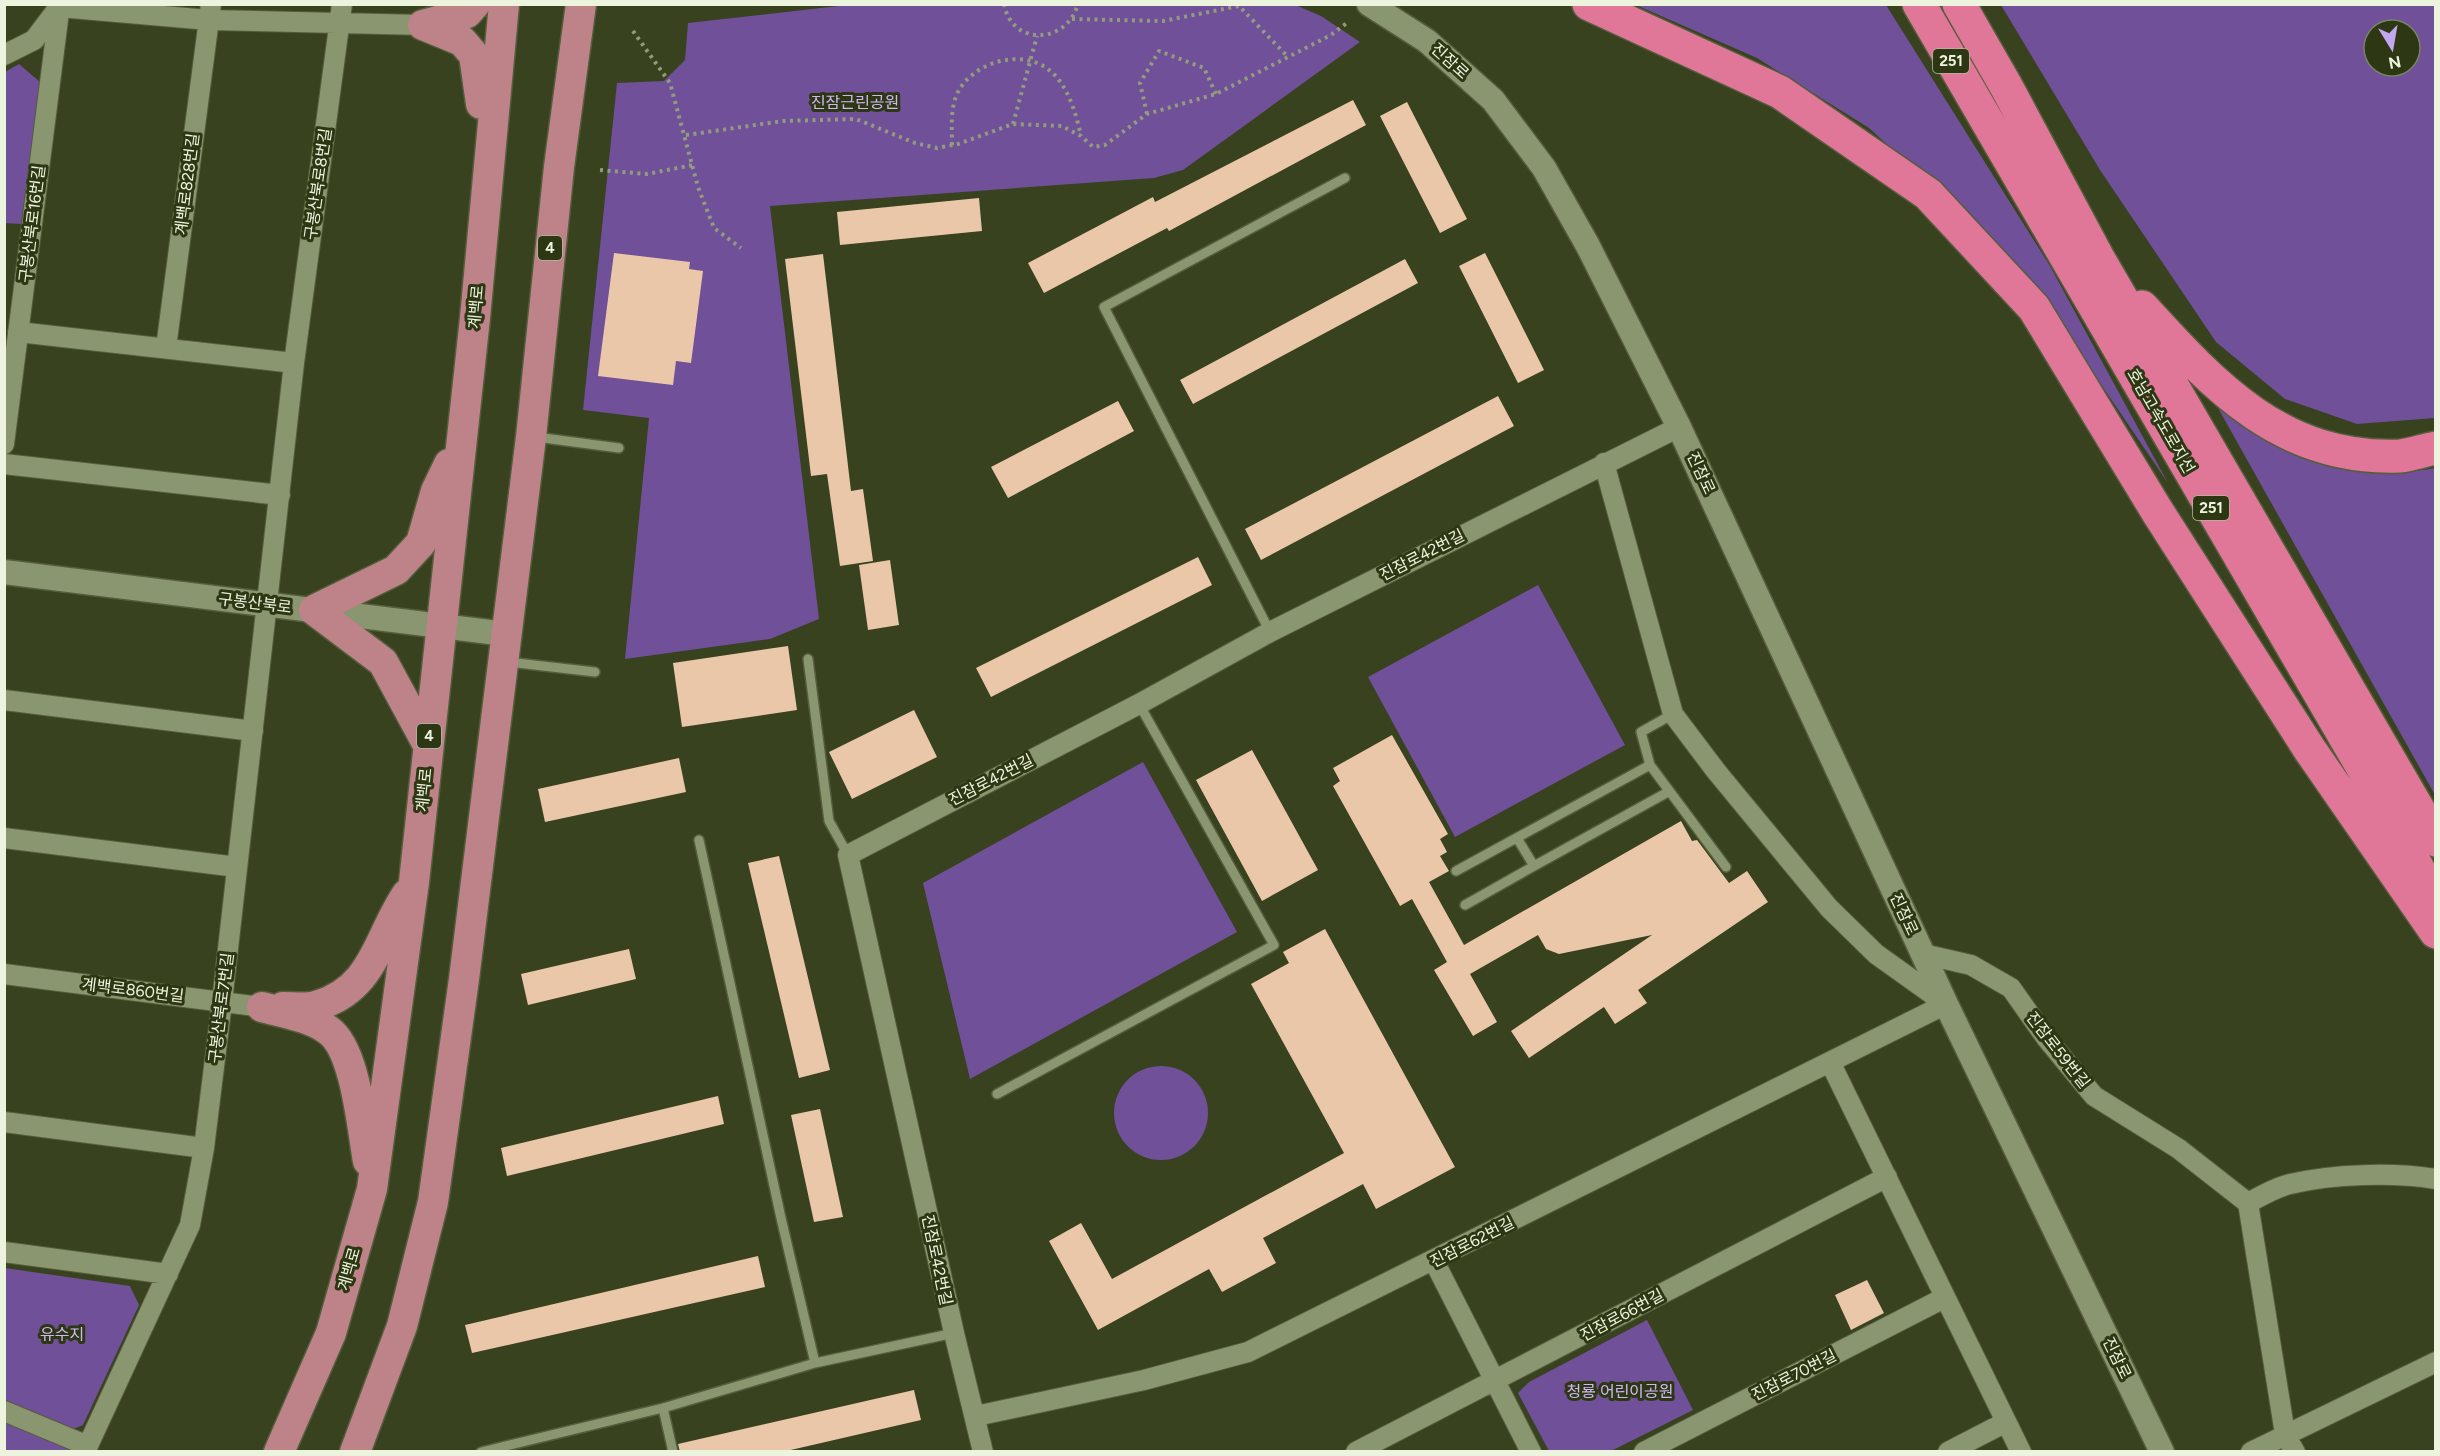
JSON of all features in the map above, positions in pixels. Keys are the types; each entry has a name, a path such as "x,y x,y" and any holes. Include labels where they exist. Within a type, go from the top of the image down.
{"highway":[{"path":"1589,4 1790,99 1928,194 2034,308 2157,511 2310,750 2436,932"},
{"name":"호남고속도로지선","path":"1919,4 2363,768 2436,902"},
{"name":"호남고속도로지선","path":"1959,4 2006,86 2098,258 2436,840"},
{"path":"2098,258 2198,368 2241,405 2284,434 2343,452 2400,456 2436,448"}],"main road":[{"path":"423,25 467,13 475,4"},
{"name":"계백로","path":"279,1452 331,1333 372,1189 414,882 504,4"},
{"name":"4","path":"355,1452 402,1326 432,1202 464,980 531,436 559,166 581,4"},
{"path":"423,25 462,41 474,56 490,146"},
{"path":"428,745 383,662 314,610 396,570 421,543 436,491 461,440"},
{"path":"262,1007 315,1006 356,986 371,964 395,912 414,882"},
{"path":"262,1007 314,1022 330,1031 341,1044 359,1110 372,1189"}],"street":[{"name":"진잠로","path":"1369,4 1427,41 1493,100 1544,168 1588,246 1679,427 1946,1004 2163,1452"},
{"path":"4,56 34,40 58,5 210,12 341,14 423,25"},
{"name":"구봉산북로16번길","path":"4,444 58,5"},
{"name":"계백로828번길","path":"166,348 210,12"},
{"name":"구봉산북로8번길","path":"267,605 294,363 341,14"},
{"path":"18,332 294,363"},
{"name":"진잠로42번길","path":"983,1452 954,1333 848,855 1139,704 1270,632 1679,427"},
{"name":"진잠로","path":"1604,463 1673,714 1716,771 1829,908 1876,954 1946,1004"},
{"path":"4,464 279,495"},
{"name":"구봉산북로","path":"4,572 441,627 504,648"},
{"name":"구봉산북로7번길","path":"4,1411 86,1449 190,1225 204,1148 267,605"},
{"path":"4,700 253,730"},
{"path":"4,838 237,867"},
{"name":"진잠로59번길","path":"1923,954 1971,966 2011,988 2094,1096 2179,1149 2248,1203"},
{"name":"계백로860번길","path":"4,974 262,1007"},
{"name":"진잠로62번길","path":"976,1416 1144,1380 1248,1352 1946,1004"},
{"path":"1830,1062 2021,1452"},
{"path":"4,1122 204,1148"},
{"path":"2290,1443 2269,1349 2248,1203 2290,1184 2357,1176 2415,1176 2436,1179"},
{"name":"진잠로66번길","path":"1356,1452 1887,1177"},
{"path":"4,1252 168,1274"},
{"path":"1434,1261 1531,1452"},
{"name":"진잠로70번길","path":"1644,1452 1944,1298"},
{"path":"2250,1452 2290,1443 2436,1362"},
{"path":"1948,1452 2006,1422"}],"lane":[{"path":"1270,632 1104,307 1346,178"},
{"path":"531,436 619,448"},
{"path":"504,648 595,672"},
{"path":"808,659 829,821 848,855"},
{"path":"997,1094 1274,945 1139,704"},
{"path":"1673,714 1641,732 1650,765 1726,867"},
{"path":"1456,871 1650,765"},
{"path":"1466,905 1668,792"},
{"path":"1517,838 1534,866"},
{"path":"699,840 815,1363"},
{"path":"482,1452 663,1408 815,1363 954,1333"},
{"path":"663,1408 673,1452"}],"path":[{"path":"1004,4 1009,19 1017,27 1037,36 1059,31 1072,19 1078,4"},
{"path":"1072,19 1163,21 1239,6 1288,57"},
{"path":"686,135 783,121 856,119 915,143 937,148 1013,124 1062,126 1081,136 1093,147 1105,145 1147,114 1216,94 1331,35 1348,22"},
{"path":"633,31 670,83 686,135 698,188 714,228 741,248"},
{"path":"1013,124 1037,36"},
{"path":"1147,114 1140,83 1159,51 1204,68 1216,94"},
{"path":"952,145 951,118 957,93 973,74 990,63 1009,60 1046,67 1060,84 1074,109 1081,136"},
{"path":"600,171 647,174 693,165"}],"green space":[{"name":"진잠근린공원","path":"856,4 1293,4 1321,16 1360,42 1183,170 1154,178 770,206 819,619 770,639 625,659 649,418 583,410 617,83 664,81 685,60 688,23"},
{"path":"1636,5 1886,5 2050,266 2168,483 2049,308 1983,233 1869,128 1757,58"},
{"path":"2001,5 2435,5 2435,418 2357,424 2285,399 2216,342 2100,170"},
{"path":"19,64 40,82 21,224 4,223 5,72"},
{"path":"2218,408 2285,448 2313,461 2380,471 2435,468 2435,795"},
{"path":"1538,585 1625,745 1455,837 1368,677"},
{"path":"1143,762 1237,932 970,1079 923,883"},
{"path":"1161,1066 1179,1070 1194,1080 1204,1095 1208,1113 1204,1131 1194,1146 1179,1156 1161,1160 1143,1156 1128,1146 1118,1131 1114,1113 1118,1095 1128,1080 1143,1070"},
{"name":"유수지","path":"5,1268 130,1286 139,1305 83,1425 71,1430 5,1400"},
{"name":"청룡 어린이공원","path":"1647,1320 1693,1410 1611,1451 1549,1451 1518,1393 1529,1382"},
{"path":"4,1418 76,1451 5,1451"}],"building":[{"path":"1353,100 1366,125 1169,231 1167,228 1044,293 1028,263 1153,197 1155,202"},
{"path":"1407,102 1467,219 1440,233 1380,116"},
{"path":"979,198 982,231 840,245 837,212"},
{"path":"614,253 690,262 689,269 703,271 691,363 676,361 673,385 598,376"},
{"path":"1485,253 1544,370 1518,383 1459,266"},
{"path":"823,254 851,491 863,489 873,561 840,566 827,474 811,476 785,259"},
{"path":"1405,259 1418,283 1193,404 1180,380"},
{"path":"1498,396 1514,426 1261,560 1245,529"},
{"path":"1118,401 1134,431 1008,498 991,467"},
{"path":"1198,557 1212,585 991,697 976,668"},
{"path":"890,560 899,625 868,630 859,565"},
{"path":"788,646 797,710 682,727 673,663"},
{"path":"914,710 937,757 852,799 829,752"},
{"path":"1392,735 1448,834 1440,839 1447,852 1440,856 1449,871 1429,882 1464,945 1681,821 1692,841 1697,840 1729,883 1747,871 1768,902 1638,990 1647,1003 1615,1024 1604,1007 1529,1058 1511,1031 1652,935 1559,954 1546,949 1538,935 1470,974 1497,1022 1473,1036 1434,970 1447,962 1412,899 1400,906 1333,786 1340,781 1333,768"},
{"path":"1252,750 1318,870 1262,901 1196,780"},
{"path":"679,758 686,792 545,822 538,789"},
{"path":"779,856 830,1070 799,1078 748,863"},
{"path":"1325,929 1455,1167 1376,1209 1363,1184 1263,1238 1276,1263 1222,1292 1209,1269 1098,1330 1049,1241 1081,1223 1112,1279 1344,1153 1251,984 1289,963 1283,952"},
{"path":"629,949 636,979 528,1005 521,974"},
{"path":"718,1096 724,1124 507,1176 501,1148"},
{"path":"820,1109 843,1217 814,1222 791,1115"},
{"path":"758,1256 765,1287 472,1353 465,1325"},
{"path":"1867,1280 1884,1313 1851,1330 1835,1295"},
{"path":"914,1390 921,1420 782,1452 680,1452 678,1444"}]}
